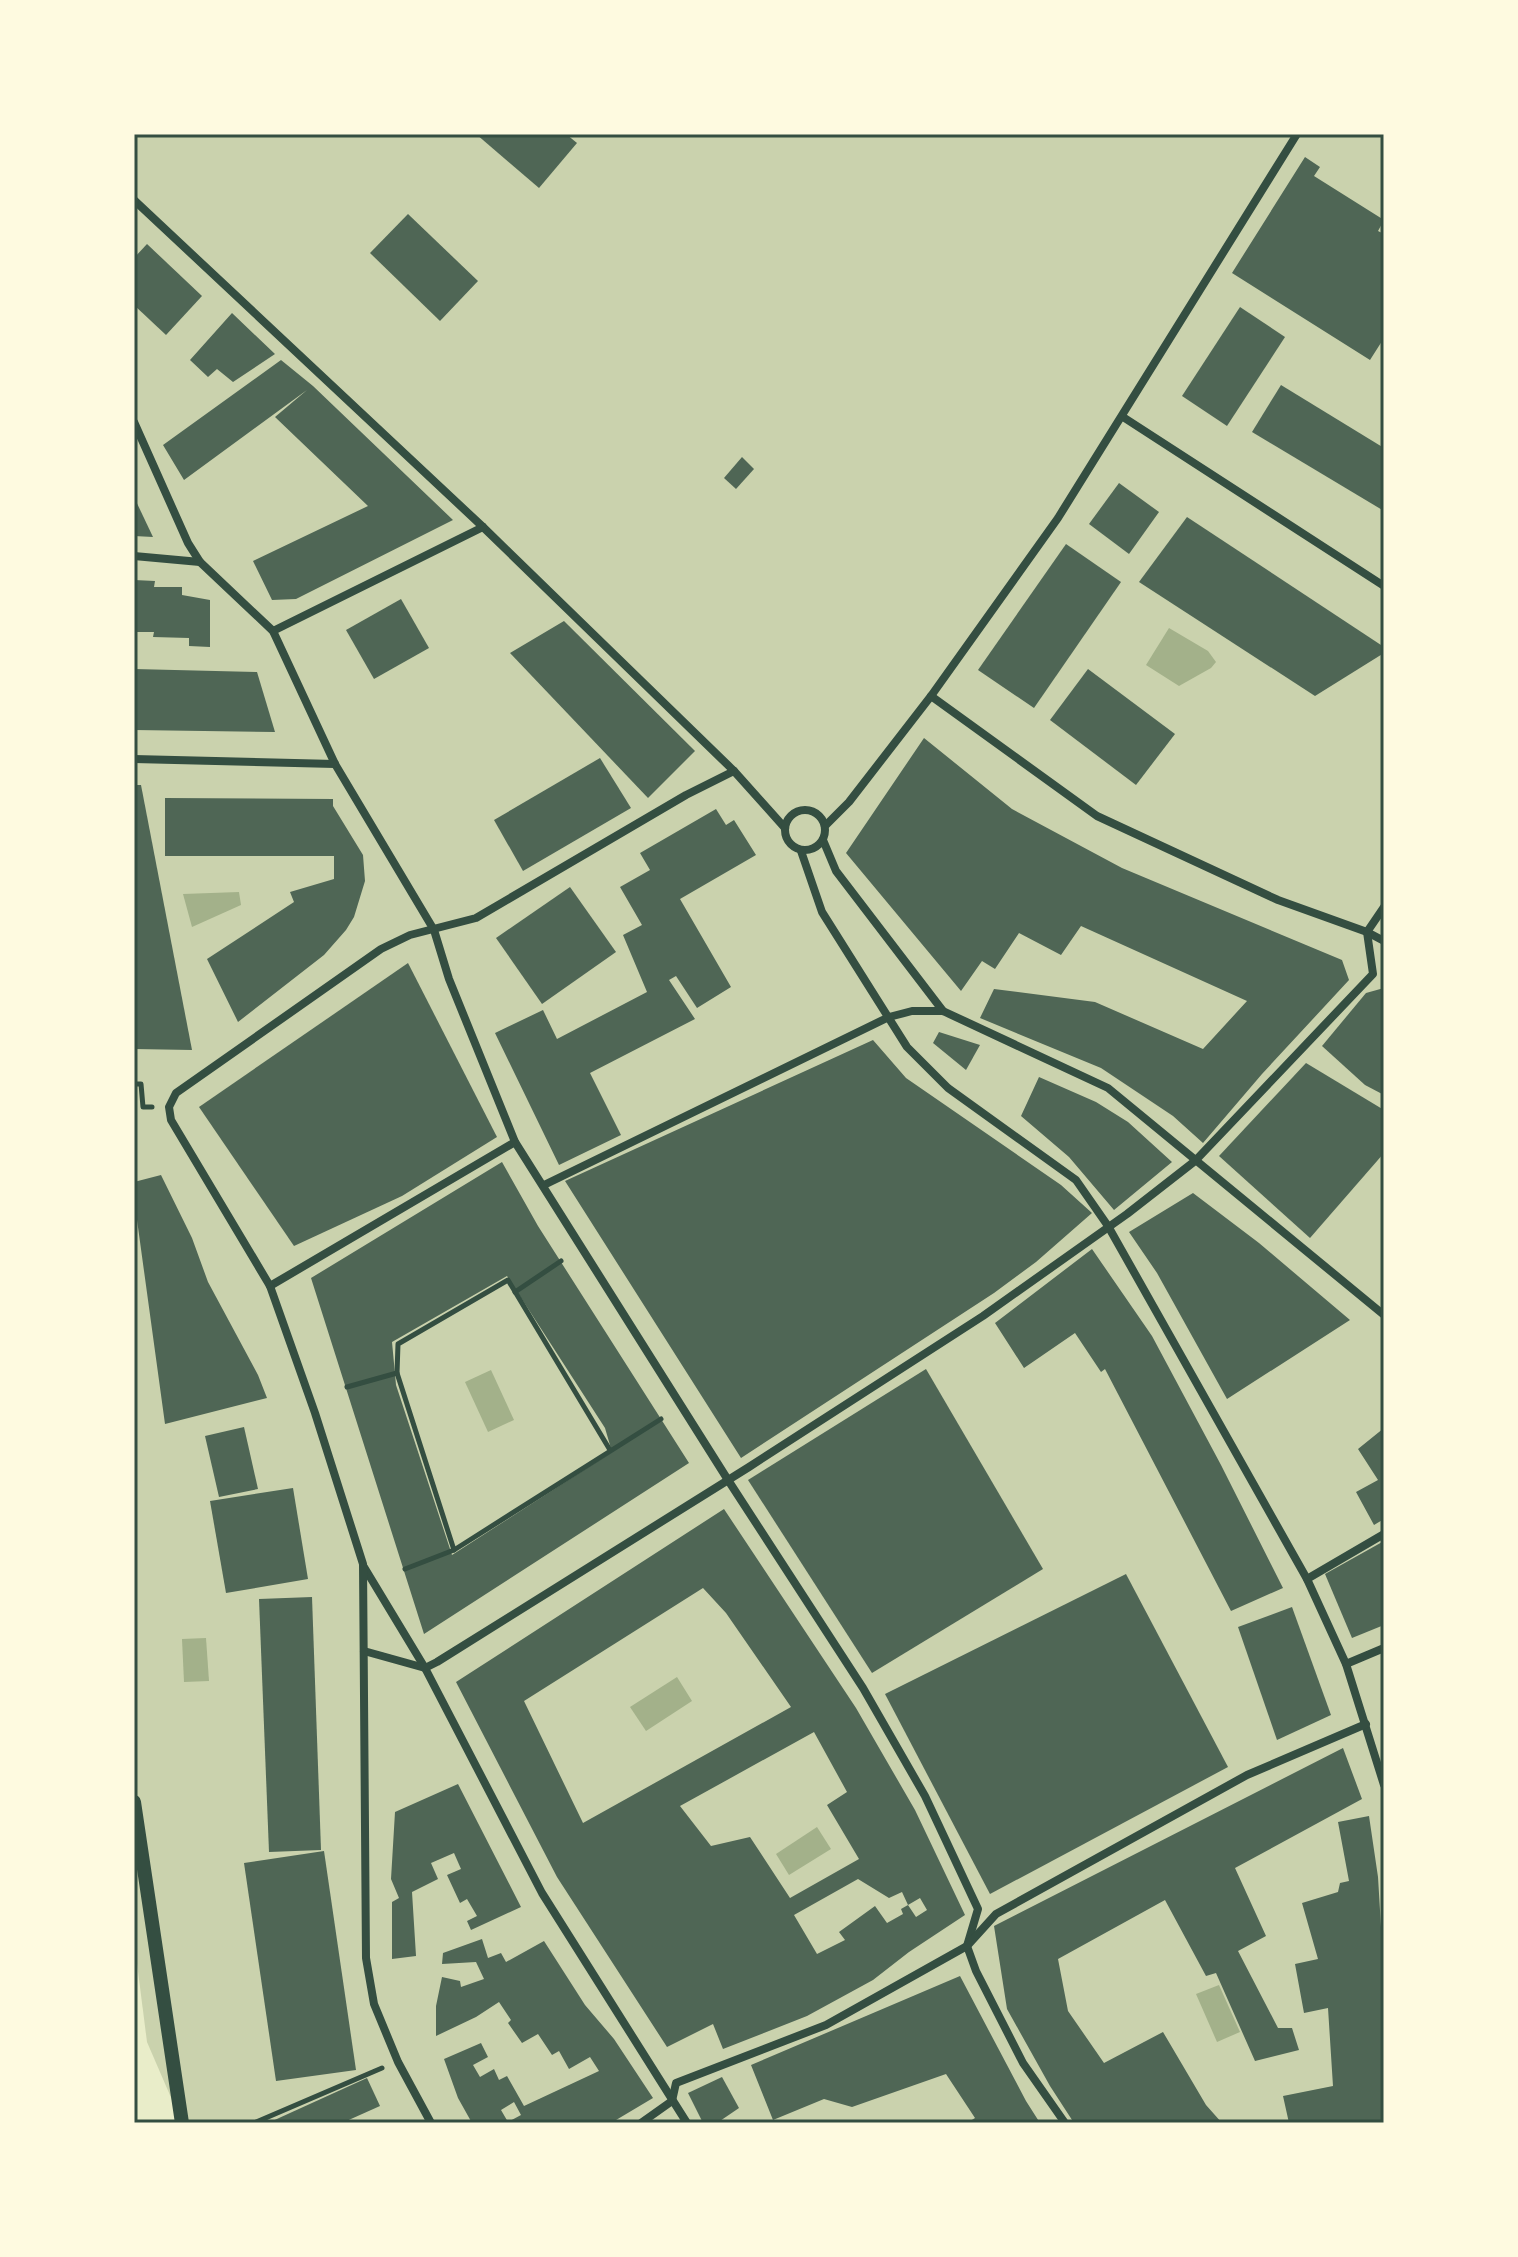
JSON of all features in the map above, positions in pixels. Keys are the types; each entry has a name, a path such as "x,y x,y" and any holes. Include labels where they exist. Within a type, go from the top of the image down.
{"street":[{"path":"943,1011 836,871 823,840 825,826 849,802 931,696 1058,518 1297,134"},
{"path":"134,200 483,527 734,771 785,828 789,843 801,851 822,912 907,1047 948,1088 1076,1180 1108,1226 1307,1579 1346,1664 1384,1785"},
{"path":"1123,417 1384,586"},
{"path":"134,422 188,543 200,562 273,631 335,764 434,930 449,979 515,1142 863,1688 925,1796 978,1909 967,1946 976,1971 1023,2063 1065,2123"},
{"path":"273,631 483,527"},
{"path":"134,556 200,562"},
{"path":"931,696 1097,816 1278,900 1384,941"},
{"path":"134,759 335,764"},
{"path":"687,2123 542,1893 425,1668 363,1564 270,1286 171,1120 169,1107 176,1093 381,949 410,935 476,918 686,795 734,771"},
{"path":"785,828 791,815 805,810 818,815 825,826"},
{"path":"801,851 815,848 823,840"},
{"path":"364,1651 425,1668 728,1480 983,1316 1108,1226 1195,1161 1373,974 1367,932 1384,907"},
{"path":"544,1185 889,1017 912,1011 943,1011 1108,1088 1384,1315"},
{"path":"270,1286 515,1142"},
{"path":"1307,1579 1384,1534"},
{"path":"363,1564 366,1958 374,2004 398,2062 431,2123"},
{"path":"1346,1664 1384,1648"},
{"path":"641,2123 672,2101 676,2083 826,2025 967,1946 996,1914 1247,1775 1366,1724"},
{"path":"134,1802 182,2123"}],"path":[{"path":"134,1084 141,1084 143,1107"},
{"path":"515,1292 561,1261"},
{"path":"454,1550 397,1373 398,1344 508,1280 610,1450"},
{"path":"347,1387 397,1373"},
{"path":"405,1569 454,1550 661,1419"},
{"path":"254,2123 398,2062"}],"shaded area":[{"path":"134,134 1384,134 1384,2123 182,2123 147,2042 134,1940"},
{"path":"1169,628 1208,651 1216,662 1179,686 1146,665"},
{"path":"239,892 241,905 192,927 183,894"},
{"path":"491,1370 514,1420 488,1432 465,1382"},
{"path":"206,1638 209,1681 184,1682 182,1639"},
{"path":"677,1677 692,1701 646,1731 630,1707"},
{"path":"817,1827 831,1849 789,1875 776,1854"},
{"path":"1219,1985 1240,2032 1217,2042 1196,1994"}],"building":[{"path":"476,134 566,134 577,143 539,188"},
{"path":"1305,157 1320,167 1314,176 1384,220 1378,231 1384,234 1384,338 1370,360 1232,273"},
{"path":"408,214 478,281 440,321 370,253"},
{"path":"147,244 202,296 166,335 134,305 134,258"},
{"path":"1240,307 1285,337 1227,426 1182,396"},
{"path":"232,313 275,354 233,382 217,369 208,377 190,360"},
{"path":"281,360 313,386 453,520 296,599 272,600 253,561 368,506 275,417 307,390 184,480 163,445"},
{"path":"1281,385 1384,448 1384,511 1252,432"},
{"path":"742,457 754,469 736,489 724,478"},
{"path":"1119,483 1159,512 1129,554 1089,524"},
{"path":"134,497 153,537 134,536"},
{"path":"1187,517 1384,647 1384,653 1315,696 1139,582"},
{"path":"1066,544 1121,582 1034,708 978,670"},
{"path":"134,580 155,581 154,587 182,587 182,595 210,600 210,647 189,646 189,638 153,637 154,632 134,632"},
{"path":"401,599 429,648 374,679 346,630"},
{"path":"564,621 695,751 648,798 510,653"},
{"path":"134,669 257,672 275,732 134,730"},
{"path":"1088,669 1175,734 1136,785 1050,720"},
{"path":"924,738 1012,809 1122,868 1342,960 1349,980 1203,1143 1173,1116 1101,1068 980,1018 994,989 1095,1002 1203,1049 1247,1001 1081,926 1061,955 1019,933 995,969 982,961 961,991 846,853"},
{"path":"600,758 631,808 523,871 494,820"},
{"path":"134,785 141,785 192,1050 134,1049"},
{"path":"165,798 333,799 333,806 363,855 365,881 354,917 346,930 324,955 238,1022 207,959 294,902 290,892 334,879 334,856 165,856"},
{"path":"716,809 726,825 734,820 756,855 680,899 731,987 697,1008 676,976 669,980 695,1019 590,1073 621,1135 559,1165 495,1033 543,1010 557,1039 647,992 623,935 642,925 620,887 650,870 640,853"},
{"path":"570,887 616,952 542,1004 496,938"},
{"path":"408,963 497,1137 402,1196 294,1246 199,1107"},
{"path":"1384,988 1384,1095 1365,1085 1322,1046 1366,993"},
{"path":"939,1032 980,1045 966,1070 933,1043"},
{"path":"873,1040 906,1078 1061,1185 1092,1213 1036,1262 994,1293 741,1458 565,1181"},
{"path":"1306,1063 1384,1110 1384,1153 1310,1238 1219,1156"},
{"path":"1039,1077 1096,1102 1128,1122 1172,1162 1114,1210 1069,1157 1021,1116"},
{"path":"502,1162 538,1226 689,1463 424,1634 311,1278","holes":["507,1276 605,1428 612,1452 452,1555 396,1385 392,1342"]},
{"path":"161,1175 192,1238 208,1282 258,1375 267,1398 165,1424 134,1198 134,1182"},
{"path":"1193,1193 1259,1243 1350,1320 1227,1399 1157,1273 1129,1232"},
{"path":"1092,1249 1152,1336 1283,1588 1231,1611 1105,1369 1101,1372 1075,1333 1024,1368 995,1323"},
{"path":"926,1369 1043,1569 872,1673 748,1480"},
{"path":"244,1427 258,1489 219,1497 205,1436"},
{"path":"1384,1428 1384,1519 1374,1525 1356,1492 1378,1480 1358,1449"},
{"path":"293,1488 308,1579 226,1593 210,1501"},
{"path":"724,1509 856,1708 915,1810 965,1915 873,1980 807,2016 723,2049 713,2024 667,2047 557,1877 456,1682","holes":["703,1588 726,1613 791,1707 583,1823 524,1701","814,1732 847,1792 827,1805 859,1859 790,1898 750,1837 711,1846 680,1806","858,1879 889,1898 902,1892 908,1905 901,1909 903,1914 887,1923 875,1906 839,1932 845,1940 817,1954 794,1915","920,1898 927,1910 916,1917 908,1905"]},
{"path":"1384,1541 1384,1625 1352,1638 1325,1574"},
{"path":"1126,1574 1228,1767 990,1894 885,1694"},
{"path":"312,1597 321,1850 269,1852 259,1599"},
{"path":"1292,1607 1331,1715 1277,1740 1238,1627"},
{"path":"1343,1748 1362,1799 1235,1868 1266,1936 1238,1951 1278,2028 1292,2028 1299,2050 1255,2061 1216,1973 1206,1976 1165,1900 1058,1959 1068,2011 1104,2063 1163,2032 1206,2105 1222,2123 1074,2123 1007,2009 994,1926"},
{"path":"458,1784 521,1907 471,1930 467,1921 477,1916 467,1899 460,1903 447,1875 461,1869 454,1853 431,1863 438,1879 412,1892 416,1956 392,1959 392,1902 399,1898 391,1879 395,1812"},
{"path":"1369,1816 1378,1877 1384,1977 1384,2123 1289,2123 1283,2096 1333,2086 1328,2008 1304,2013 1295,1964 1318,1959 1302,1903 1338,1892 1340,1883 1349,1881 1338,1822"},
{"path":"324,1851 356,2070 276,2081 244,1863"},
{"path":"482,1939 488,1958 501,1953 506,1962 544,1941 585,2005 614,2039 653,2098 611,2123 472,2123 458,2098 444,2059 481,2043 488,2057 473,2065 480,2077 494,2069 499,2080 507,2076 524,2106 599,2071 590,2057 569,2069 559,2051 552,2055 538,2034 522,2043 508,2023 511,2020 499,2002 436,2036 436,2006 442,1977 460,1981 461,1987 484,1979 476,1962 442,1964 443,1953","holes":["514,2102 521,2115 508,2122 501,2110"]},
{"path":"960,1976 1040,2123 967,2123 975,2118 946,2074 852,2107 824,2099 773,2120 751,2065"},
{"path":"722,2077 739,2108 717,2123 703,2123 688,2093"},
{"path":"367,2078 380,2106 342,2123 268,2123"}]}
